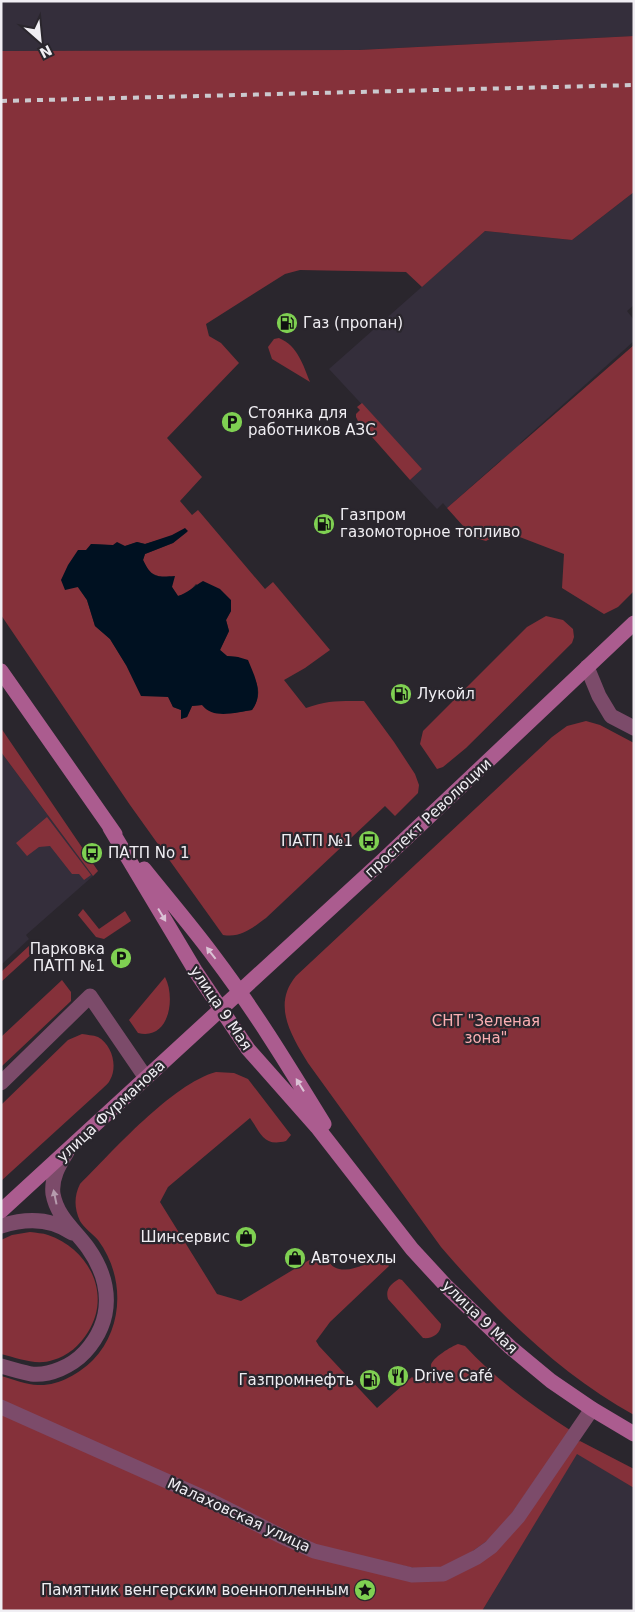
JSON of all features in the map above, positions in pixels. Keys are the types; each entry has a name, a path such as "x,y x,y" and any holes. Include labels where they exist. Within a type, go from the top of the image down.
{"main road":[{"name":"проспект Революции","path":"221,1010 634,623"},
{"name":"улица 9 Мая","path":"1,671 110,828 196,972 248,1050 317,1127 354,1172 412,1249 510,1347 551,1381 592,1409 634,1434"},
{"name":"улица 9 Мая","path":"110,828 215,958 267,1031 354,1172"},
{"name":"улица Фурманова","path":"1,1211 221,1010"}],"street":[{"path":"587,668 599,696 611,716 634,728"},
{"path":"1,1083 90,996 146,1078"},
{"path":"1,1366 31,1374 48,1373 62,1368 80,1357 93,1343 102,1326 107,1306 106,1286 100,1268 80,1238 67,1224 53,1195 53,1180 58,1165 68,1151"},
{"path":"1,1226 28,1220 47,1222 64,1228 80,1238"},
{"name":"Малаховская улица","path":"1,1407 207,1499 314,1551 412,1575 443,1574 478,1557 491,1547 518,1517 592,1409"}],"shaded area":[{"path":"1,1 634,1 634,36 359,50 1,51"},
{"path":"634,192 634,305 627,311 634,320 634,341 520,443 524,448 505,465 501,460 447,508 443,503 437,509 410,480 422,469 329,369 485,231 572,240"},
{"path":"1,752 93,876 26,935 29,939 1,965"},
{"path":"577,1453 634,1488 634,1611 482,1611"}],"green space":[{"path":"634,36 634,192 572,240 485,231 422,287 406,272 300,270 285,274 206,324 209,336 221,343 239,363 167,438 202,477 180,501 192,515 198,510 265,589 273,582 330,650 284,680 306,708 328,702 364,701 415,774 419,785 418,793 395,816 385,806 266,918 241,934 229,936 223,935 130,805 1,615 1,51 359,50","holes":["187,532 173,543 145,554 143,560 149,572 160,577 172,587 178,596 188,593 196,584 231,611 226,620 229,631 220,650 227,656 238,657 253,675 258,688 258,695 252,710 235,713 202,705 192,706 187,717 181,719 181,710 173,707 169,697 126,665 110,639 95,626 87,600 77,586 91,544 125,546 137,542 145,544"]},
{"path":"279,338 286,341 295,351 310,382 272,359 268,347 274,339"},
{"path":"634,345 634,591 618,607 604,614 562,588 564,554 504,531 486,541 461,534 461,530 464,527 447,508"},
{"path":"362,403 422,469 410,480 358,421 356,414 360,410 357,407"},
{"path":"546,616 563,620 573,629 574,637 572,643 466,748 443,767 437,769 420,744 423,731 527,627"},
{"name":"СНТ \"Зеленая зона\"","path":"586,721 600,725 634,743 634,1415 581,1381 530,1340 441,1247 308,1063 290,1031 285,1009 285,998 296,976 552,737 567,726"},
{"path":"1,728 98,871 93,876 1,752"},
{"path":"47,817 91,875 84,880 79,874 72,874 50,846 39,847 27,856 16,843"},
{"path":"83,909 99,929 125,911 131,921 104,939 96,937 78,915"},
{"path":"30,945 35,951 1,982 1,972"},
{"path":"165,977 170,996 167,1016 157,1031 149,1034 138,1033 129,1020"},
{"path":"62,980 71,992 71,1001 1,1067 1,1037"},
{"path":"82,1034 98,1037 110,1050 113,1068 109,1081 1,1181 1,1105 68,1040"},
{"path":"216,1072 234,1073 248,1079 291,1135 286,1141 272,1142 267,1140 250,1118 168,1187 160,1202 217,1294 241,1301 311,1259 324,1254 333,1266 346,1270 359,1267 382,1256 389,1266 330,1322 316,1341 377,1408 412,1377 417,1381 433,1373 432,1362 438,1356 458,1344 465,1346 489,1370 515,1391 570,1430 498,1533 452,1566 427,1571 318,1547 1,1402 1,1376 34,1385 46,1385 68,1378 81,1370 93,1360 103,1347 111,1333 115,1317 117,1302 116,1285 113,1269 107,1254 78,1216 76,1198 80,1184 126,1137 162,1104 199,1079"},
{"path":"30,1232 48,1235 75,1251 85,1262 97,1288 98,1303 95,1317 85,1337 69,1353 47,1362 27,1361 1,1354 1,1240 12,1235"},
{"path":"399,1279 402,1280 441,1324 439,1331 430,1338 423,1338 388,1299 387,1292 389,1287"},
{"path":"1,1412 313,1556 411,1578 480,1560 575,1443 580,1441 634,1469 634,1488 577,1454 482,1611 1,1611"}],"water":[{"path":"185,528 188,531 173,543 145,554 143,560 149,570 155,575 175,576 172,587 178,596 203,581 220,589 231,600 231,611 226,620 229,631 220,650 227,656 248,660 256,679 258,692 256,704 252,710 219,714 207,710 202,705 192,706 187,717 181,719 181,710 173,707 168,697 141,696 126,665 110,639 95,626 87,600 78,587 65,590 61,580 78,550 86,550 91,544 113,545 117,542 125,546 137,542 145,544 172,535"}],"railway":[{"path":"1,101 634,85"}],"place":[{"name":"Газ (пропан)","path":"287,323"},
{"name":"Стоянка для работников АЗС","path":"232,422"},
{"name":"Газпром газомоторное топливо","path":"324,524"},
{"name":"Лукойл","path":"401,694"},
{"name":"ПАТП №1","path":"369,841"},
{"name":"ПАТП No 1","path":"92,853"},
{"name":"Парковка ПАТП №1","path":"121,958"},
{"name":"Шинсервис","path":"246,1237"},
{"name":"Авточехлы","path":"295,1258"},
{"name":"Drive Café","path":"398,1376"},
{"name":"Газпромнефть","path":"370,1380"},
{"name":"Памятник венгерским военнопленным","path":"365,1590"}]}
